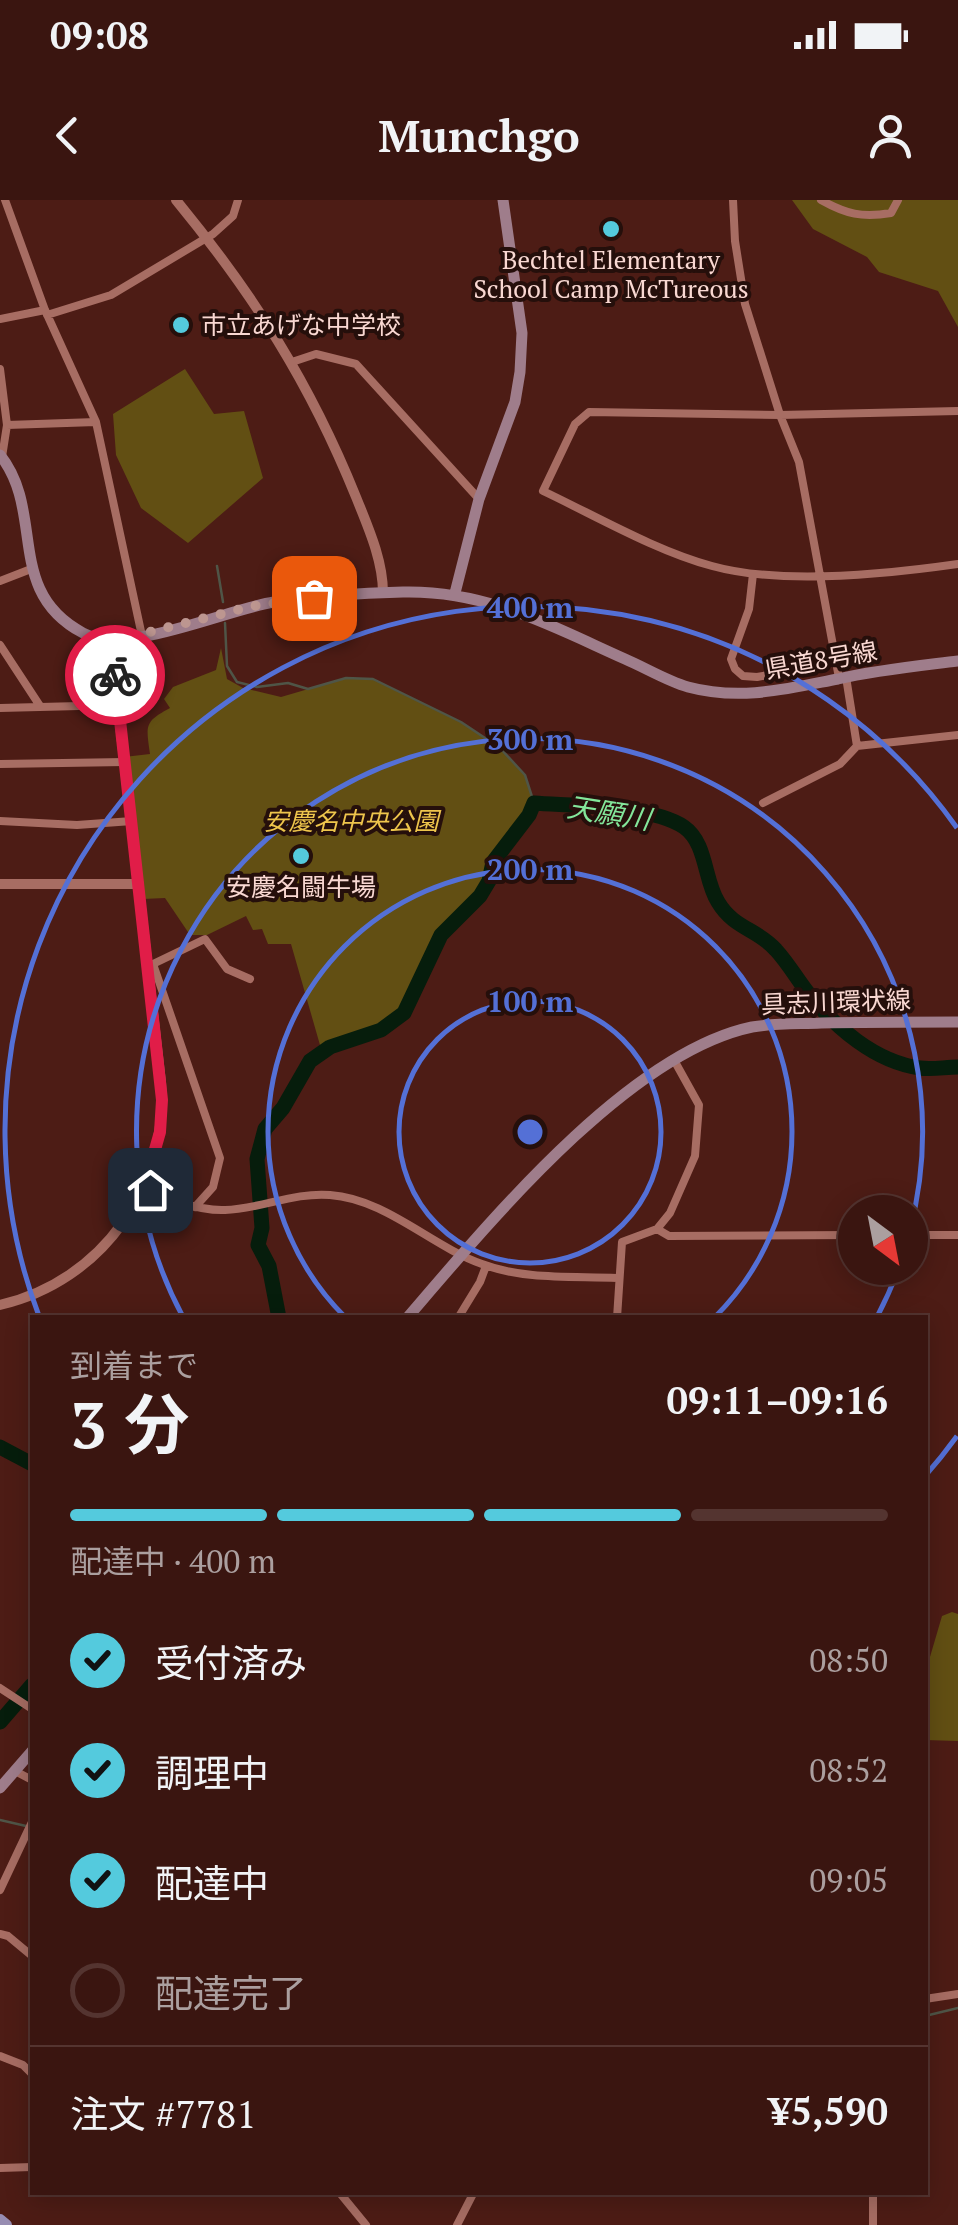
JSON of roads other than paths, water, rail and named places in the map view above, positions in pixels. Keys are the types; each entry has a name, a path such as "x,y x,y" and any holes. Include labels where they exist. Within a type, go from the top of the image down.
{"main road":[{"path":"455,593 479,499 515,402 520,372 522,332 504,200"},
{"path":"1,456 19,492 32,569 43,598 62,620 85,634 114,641"},
{"name":"県道8号線","path":"114,641 273,602 383,593 455,593 520,612 686,686 732,694 761,694 958,661"},
{"name":"具志川環状線","path":"410,1315 528,1182 580,1133 674,1060 732,1033 794,1024 958,1022"},
{"path":"0,1788 30,1752"},
{"path":"0,2220 6,2225"}],"street":[{"path":"4,200 46,312 96,422 142,636"},
{"path":"176,200 262,311 292,362 333,440 366,522 382,570 383,593"},
{"path":"0,320 111,295 225,226 238,200"},
{"path":"733,200 745,304 799,462 856,746"},
{"path":"821,200 845,213 866,218 891,212 898,200"},
{"path":"292,362 316,354 356,364 479,499"},
{"path":"0,370 6,424 1,456"},
{"path":"958,411 780,415 589,412 575,424 543,491 708,566 753,574 820,575 958,564"},
{"path":"6,424 96,422"},
{"path":"0,581 32,569"},
{"path":"753,574 748,609 731,660 735,670 757,677 800,669"},
{"path":"0,1304 36,1293 82,1267 120,1227 144,1188 160,1132 162,1100 150,964 112,655 114,641"},
{"path":"1,649 40,706"},
{"path":"0,708 119,704"},
{"path":"763,803 840,764 856,746 958,735"},
{"path":"0,764 124,762"},
{"path":"0,821 132,822"},
{"path":"0,884 139,884"},
{"path":"150,964 205,939 226,968 250,978"},
{"path":"150,964 220,1158 214,1186 195,1207"},
{"path":"617,1315 622,1242 657,1229 670,1213 695,1156 700,1105 674,1060"},
{"path":"144,1188 195,1207 237,1209 290,1198 333,1195 372,1206 461,1255 514,1275 617,1278"},
{"path":"657,1229 669,1236 838,1235"},
{"path":"928,1235 958,1235"},
{"path":"460,1315 486,1266"},
{"path":"0,1688 30,1708"},
{"path":"15,1771 30,1779"},
{"path":"0,1890 30,1826"},
{"path":"0,1934 30,1954"},
{"path":"928,1999 958,1994"},
{"path":"0,2056 30,2072"},
{"path":"0,2168 30,2167"},
{"path":"340,2195 366,2225"},
{"path":"456,2225 472,2195"},
{"path":"872,2225 873,2195"}],"waterway":[{"path":"217,566 223,602"},
{"path":"225,623 227,666 237,682 257,687 288,683 308,689 346,678 373,679 461,722 500,748 525,775 534,803"},
{"name":"天願川","path":"278,1315 269,1266 258,1245 262,1228 257,1159 265,1129 283,1108 310,1061 330,1047 381,1030 404,1013 441,935 480,896 489,881 493,862 534,803 652,814 684,827 697,842 713,893 724,911 776,950 808,993 843,1030 887,1059 925,1069 958,1067"},
{"name":"天願川","path":"0,1447 30,1463"},
{"name":"天願川","path":"0,1722 30,1687"},
{"path":"0,1820 26,1826"},
{"path":"928,2015 958,2008"}],"place":[{"name":"Bechtel Elementary School Camp McTureous","path":"611,229"},
{"name":"市立あげな中学校","path":"181,325"},
{"name":"安慶名闘牛場","path":"301,856"}],"park label":[{"name":"安慶名中央公園","path":"351,821"}]}
